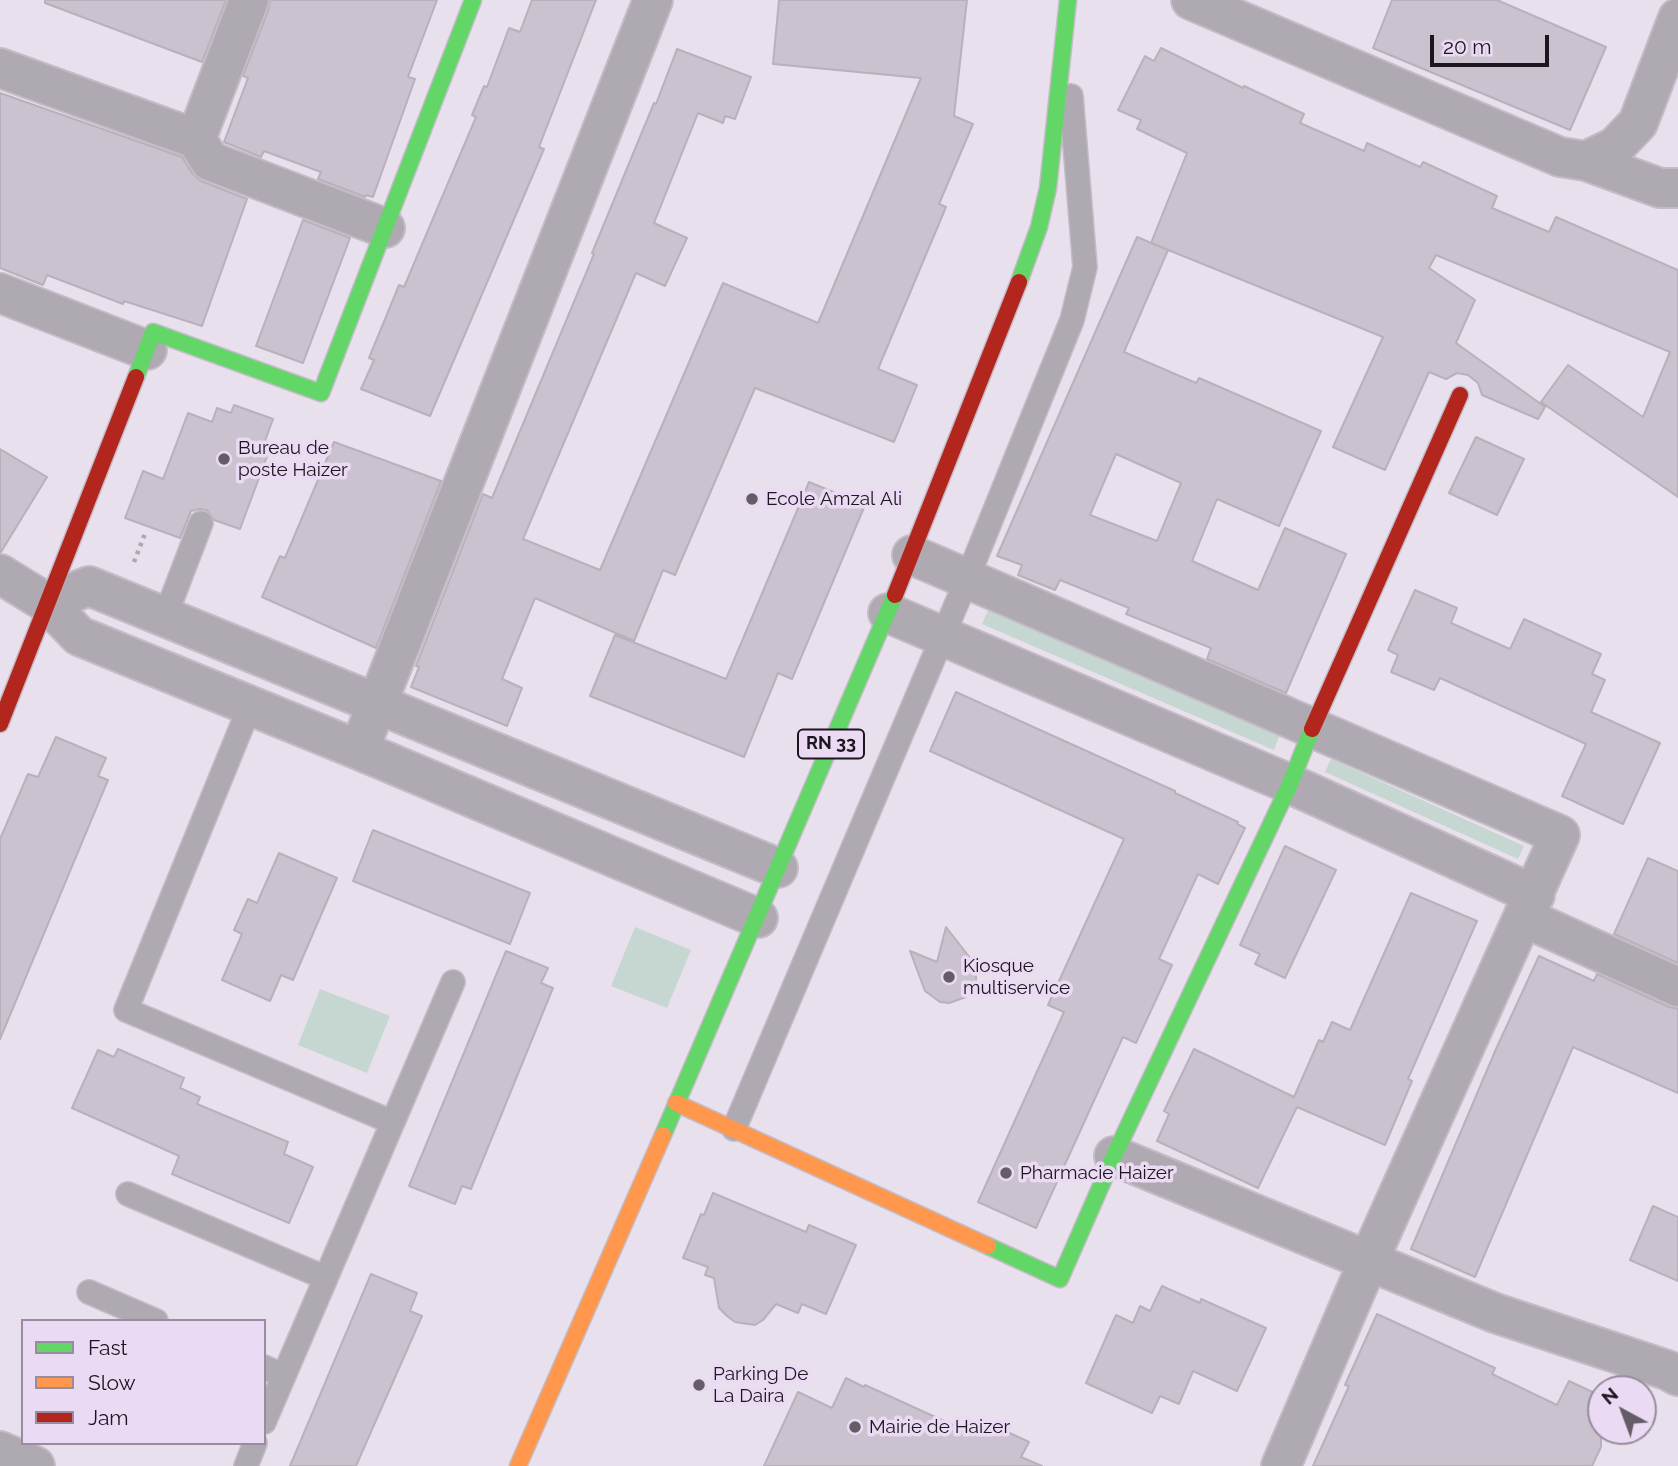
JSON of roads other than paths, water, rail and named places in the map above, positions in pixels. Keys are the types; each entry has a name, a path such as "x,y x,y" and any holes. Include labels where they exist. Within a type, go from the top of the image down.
{"street":[{"path":"196,139 249,0"},
{"path":"0,724 153,332 321,393 473,0"},
{"path":"359,750 653,0"},
{"name":"RN 33","path":"517,1466 758,918 888,613 1008,313 1039,227 1048,188 1068,0"},
{"path":"1191,0 1560,157 1586,160 1660,188 1678,188"},
{"path":"1586,160 1615,147 1637,122 1678,18"},
{"path":"0,68 196,139 210,161 385,228"},
{"path":"0,293 147,350"},
{"path":"676,1103 1060,1279 1114,1156 1290,784 1312,728 1460,395"},
{"path":"912,555 1560,835 1368,1262 1280,1466"},
{"path":"0,574 47,603 79,636 359,750 758,918"},
{"path":"47,603 89,586 778,868"},
{"path":"888,613 1290,784 1529,906 1678,987"},
{"path":"1114,1156 1495,1313 1678,1376"},
{"path":"0,1451 35,1466"}],"lane":[{"path":"734,1129 943,637 1072,320 1085,267 1066,23"},
{"path":"165,617 201,523"},
{"path":"250,706 126,1010 392,1122"},
{"path":"266,1412 274,1372 326,1278 453,982"},
{"path":"128,1194 326,1278"},
{"path":"89,1292 151,1319"},
{"path":"246,1466 254,1445"}],"place":[{"name":"Bureau de poste Haizer","path":"224,459"},
{"name":"Ecole Amzal Ali","path":"752,499"},
{"name":"Kiosque multiservice","path":"949,977"},
{"name":"Pharmacie Haizer","path":"1006,1173"},
{"name":"Parking De La Daira","path":"699,1385"},
{"name":"Mairie de Haizer","path":"855,1427"}]}
